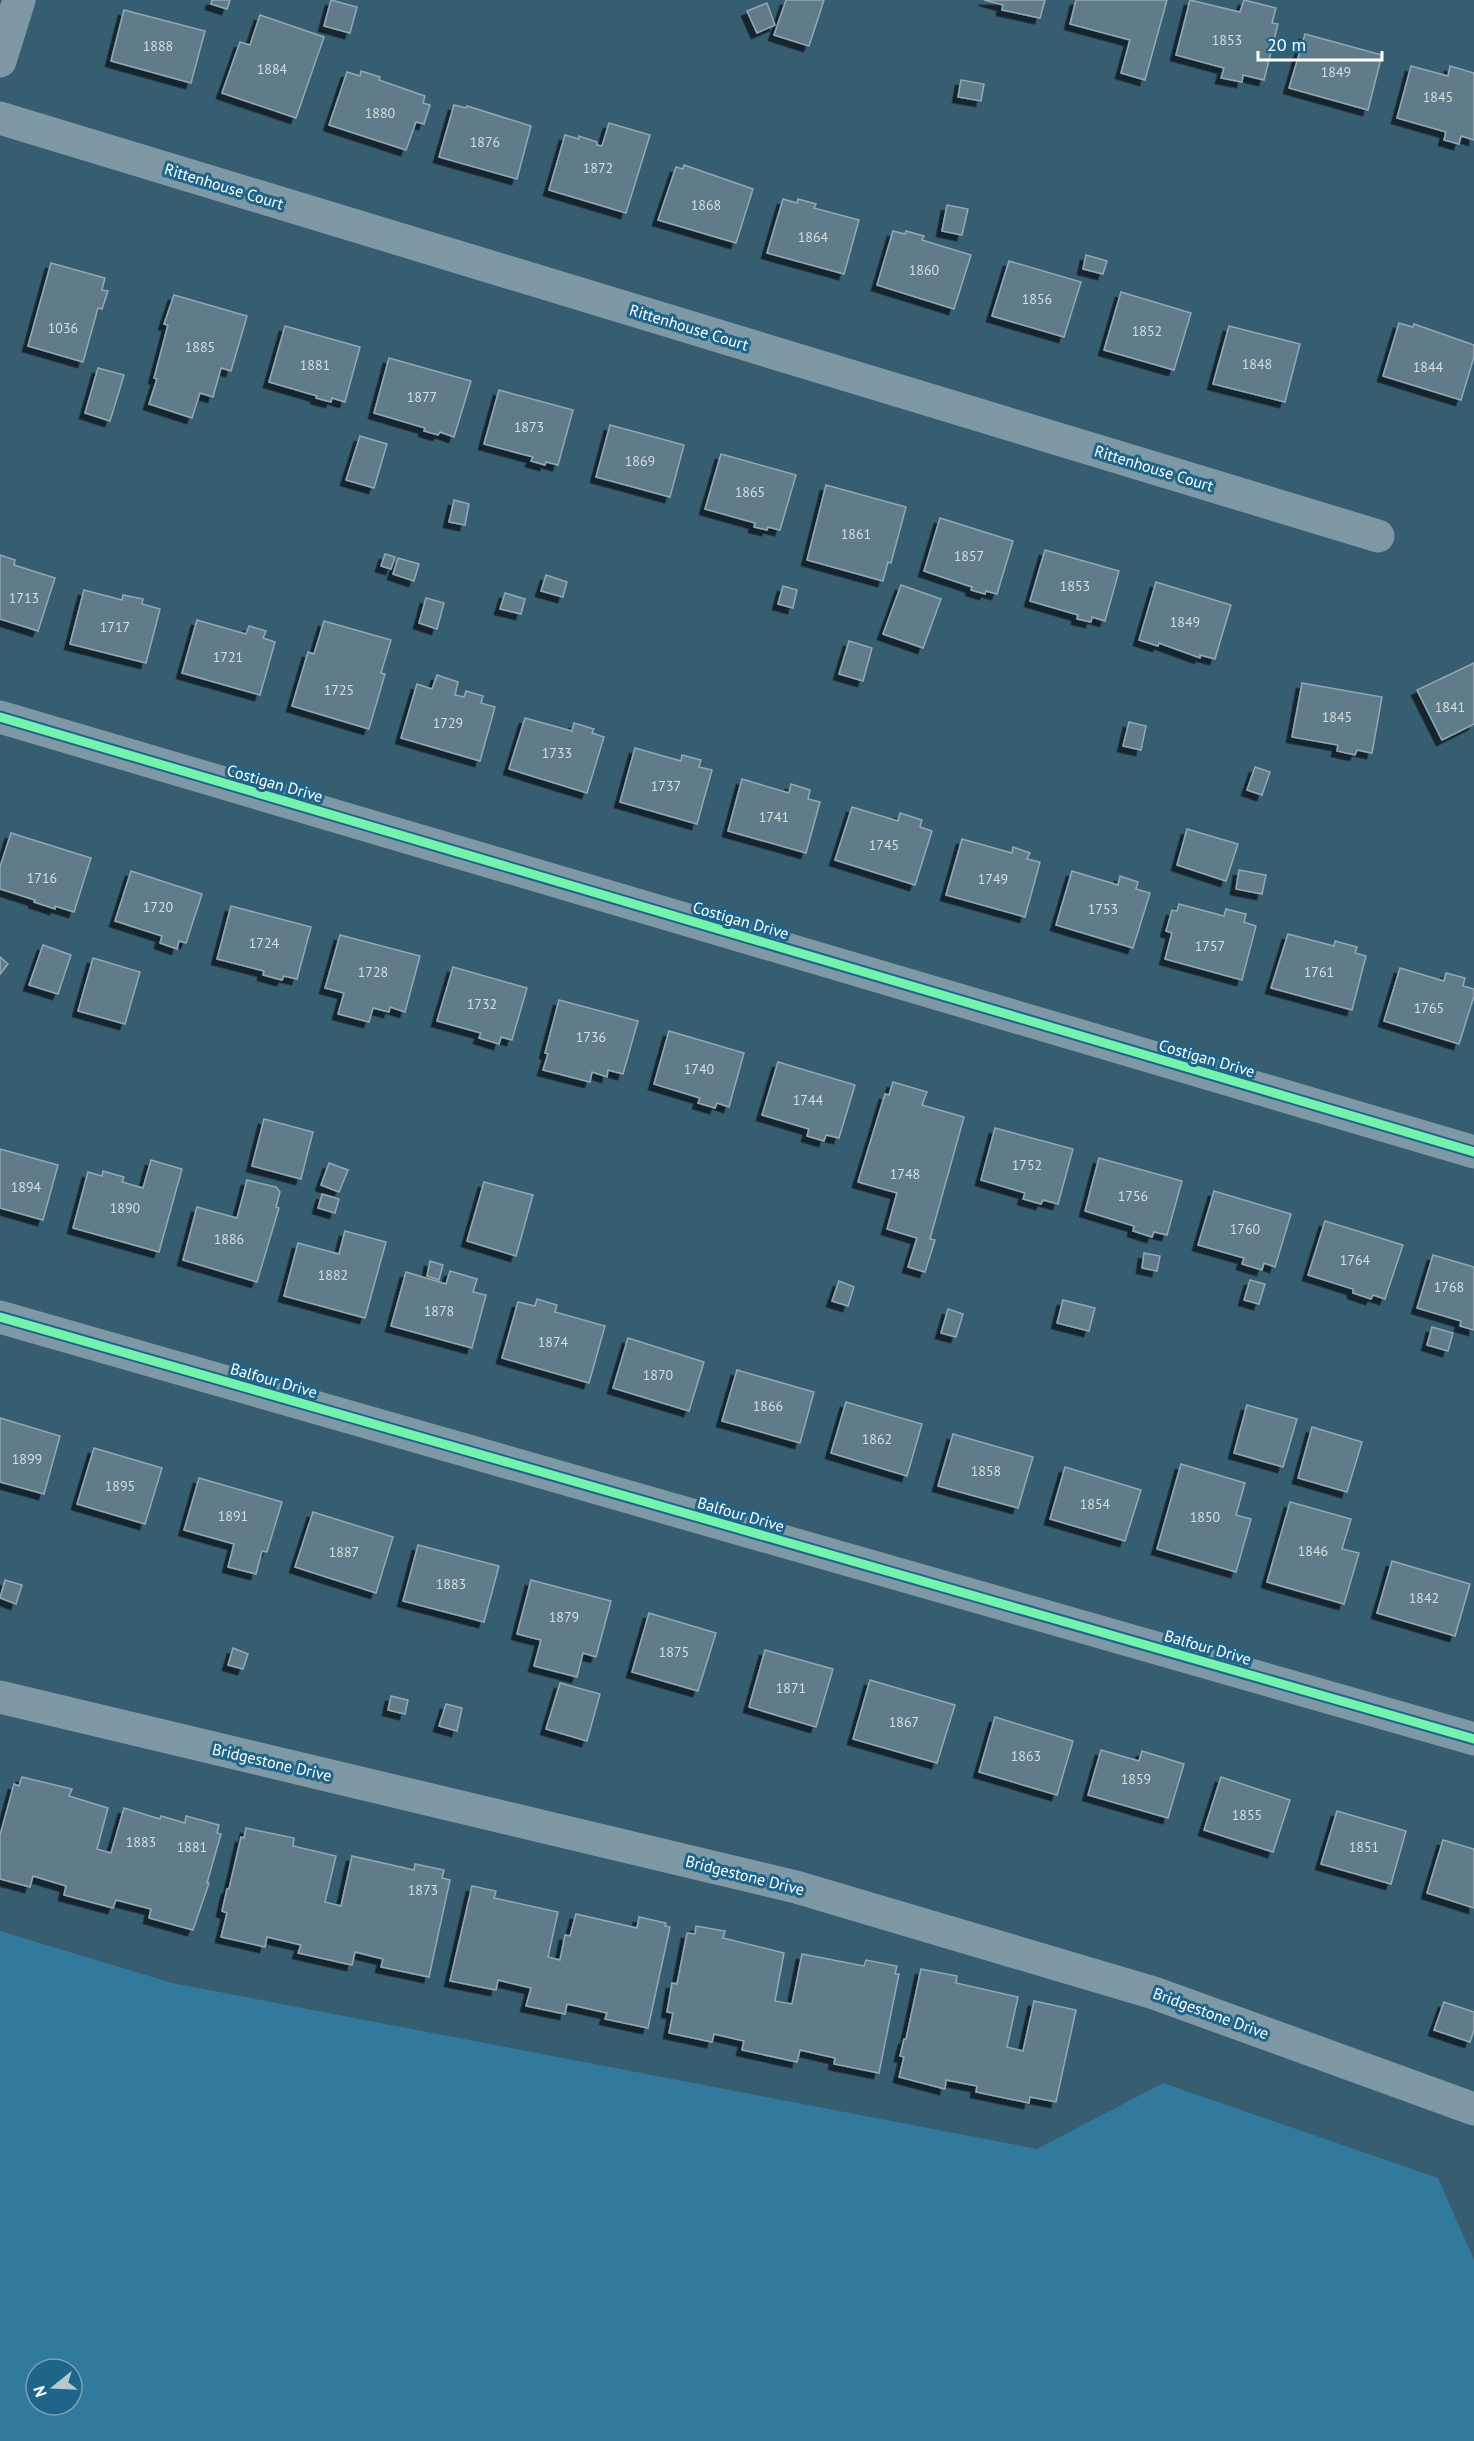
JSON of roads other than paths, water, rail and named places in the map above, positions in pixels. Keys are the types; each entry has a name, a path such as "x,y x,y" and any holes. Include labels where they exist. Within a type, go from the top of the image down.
{"street":[{"path":"0,61 19,0"},
{"name":"Rittenhouse Court","path":"0,118 1378,536"},
{"name":"Costigan Drive","path":"0,717 1474,1152"},
{"name":"Balfour Drive","path":"0,1317 1474,1739"},
{"name":"Bridgestone Drive","path":"0,1697 796,1887 1154,1993 1474,2109"}]}
